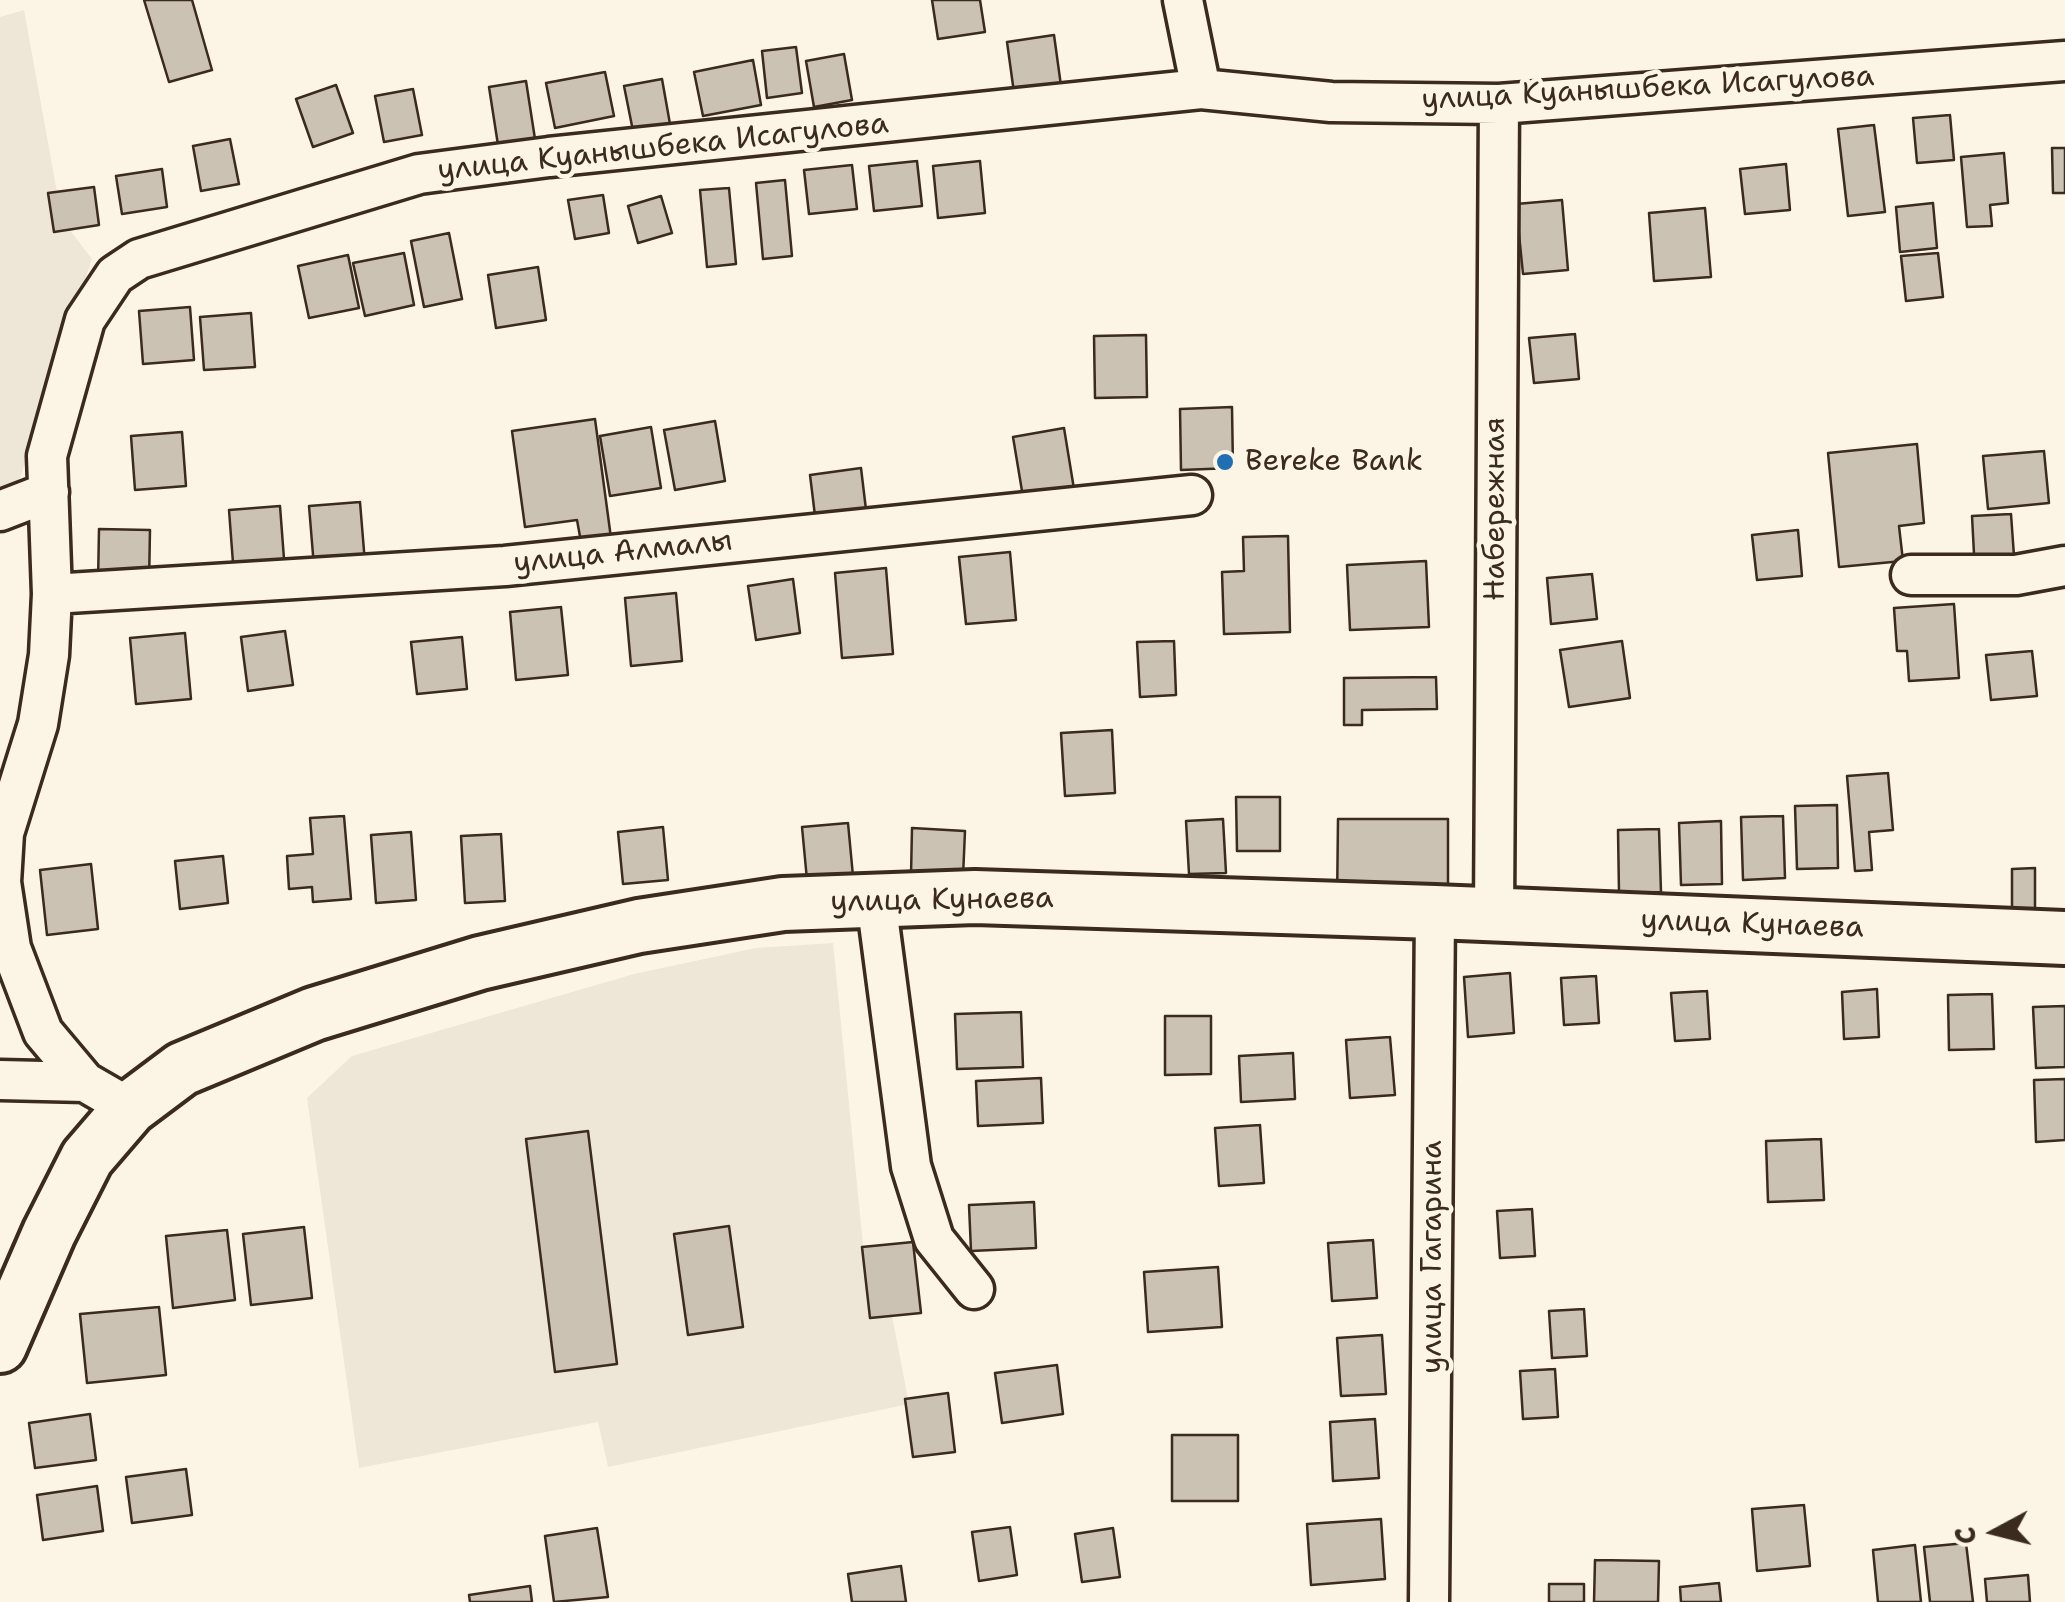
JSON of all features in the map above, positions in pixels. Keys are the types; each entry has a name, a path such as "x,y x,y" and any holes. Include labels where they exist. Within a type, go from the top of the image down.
{"main road":[{"name":"улица Кунаева","path":"0,1346 87,1158 130,1108 182,1069 314,1014 480,963 638,926 783,904 975,897 2065,938"}],"street":[{"path":"1183,0 1201,89"},
{"name":"улица Куанышбека Исагулова","path":"130,1108 84,1082 42,1032 11,948 1,882 4,833 38,724 49,655 52,594 47,456 86,320 115,275 138,260 419,174 549,156 1201,89 1332,102 1499,104 2065,61"},
{"name":"Набережная","path":"1494,914 1499,104"},
{"path":"0,511 48,492"},
{"name":"улица Алмалы","path":"52,594 505,566 1192,496"},
{"path":"1911,575 2016,574 2065,566"},
{"path":"876,900 911,1166 934,1239 974,1289"},
{"name":"улица Гагарина","path":"1429,1602 1435,912"},
{"path":"0,1080 84,1082"}],"shaded area":[{"path":"24,10 62,220 92,259 18,484 0,491 0,17"},
{"path":"833,943 869,1305 889,1300 909,1404 608,1467 598,1422 359,1468 307,1098 352,1056 634,974 756,948"}],"building":[{"path":"144,0 192,0 212,70 169,82"},
{"path":"932,0 980,0 985,32 938,39"},
{"path":"1054,35 1062,93 1015,100 1007,42"},
{"path":"796,47 802,93 767,98 762,51"},
{"path":"844,54 852,100 814,107 806,61"},
{"path":"753,60 761,105 703,116 694,72"},
{"path":"605,72 614,116 555,128 546,83"},
{"path":"662,79 670,124 633,131 624,86"},
{"path":"526,81 535,139 498,145 489,87"},
{"path":"336,85 353,133 313,147 296,99"},
{"path":"413,89 422,135 384,142 375,96"},
{"path":"1950,115 1954,160 1917,163 1913,118"},
{"path":"1874,125 1885,212 1848,216 1838,129"},
{"path":"230,139 239,184 201,191 193,146"},
{"path":"2052,148 2065,148 2065,193 2053,193"},
{"path":"2004,153 2008,203 1990,205 1992,226 1967,227 1961,157"},
{"path":"917,161 922,206 874,211 869,166"},
{"path":"980,161 985,213 938,218 933,166"},
{"path":"1786,164 1790,210 1745,214 1740,169"},
{"path":"852,165 857,209 809,214 804,170"},
{"path":"162,169 167,207 122,214 116,176"},
{"path":"785,180 792,256 763,259 756,183"},
{"path":"94,187 99,225 54,232 48,193"},
{"path":"729,188 736,264 707,267 700,190"},
{"path":"603,195 609,233 575,239 568,200"},
{"path":"661,196 672,233 638,243 628,206"},
{"path":"1562,200 1568,270 1523,274 1516,204"},
{"path":"1933,203 1937,248 1900,252 1896,207"},
{"path":"1705,208 1711,277 1654,281 1649,213"},
{"path":"449,233 462,299 424,307 411,241"},
{"path":"404,253 414,305 365,316 353,263"},
{"path":"1938,253 1943,297 1906,301 1901,256"},
{"path":"348,255 359,308 309,318 298,266"},
{"path":"538,267 546,320 496,328 488,275"},
{"path":"190,307 194,360 143,364 139,311"},
{"path":"251,313 255,367 204,370 200,317"},
{"path":"1575,334 1579,379 1534,383 1529,338"},
{"path":"1146,335 1147,397 1095,398 1094,336"},
{"path":"1232,407 1233,468 1181,470 1180,409"},
{"path":"595,419 611,538 581,542 577,520 525,527 512,431"},
{"path":"715,421 725,481 675,490 664,430"},
{"path":"651,427 661,488 610,496 600,436"},
{"path":"1064,428 1074,489 1023,497 1013,437"},
{"path":"182,432 186,486 135,490 131,436"},
{"path":"1917,444 1924,523 1899,526 1903,561 1839,567 1828,453"},
{"path":"2044,451 2049,503 1988,509 1983,456"},
{"path":"861,468 867,518 816,524 810,475"},
{"path":"360,502 365,563 314,567 309,506"},
{"path":"280,506 284,559 233,563 229,510"},
{"path":"2011,514 2015,570 1975,573 1972,516"},
{"path":"99,529 150,530 149,584 98,583"},
{"path":"1798,530 1802,576 1757,580 1752,535"},
{"path":"1288,536 1290,632 1224,634 1222,572 1244,571 1243,537"},
{"path":"1010,552 1016,620 966,624 959,557"},
{"path":"1426,561 1429,627 1350,630 1347,565"},
{"path":"886,568 893,654 842,658 835,573"},
{"path":"1592,574 1597,619 1551,624 1547,578"},
{"path":"793,579 800,633 756,640 748,586"},
{"path":"676,593 682,661 631,666 625,598"},
{"path":"1954,604 1959,678 1909,681 1907,651 1897,651 1894,608"},
{"path":"561,607 568,675 516,680 510,612"},
{"path":"285,631 293,685 248,691 241,637"},
{"path":"185,633 191,699 136,704 130,638"},
{"path":"462,637 467,689 417,694 411,642"},
{"path":"1174,641 1176,695 1140,697 1137,642"},
{"path":"1622,641 1630,698 1569,707 1560,650"},
{"path":"2032,651 2037,696 1991,700 1986,655"},
{"path":"1436,677 1437,709 1362,710 1362,725 1344,725 1344,678"},
{"path":"1112,730 1115,793 1065,796 1061,733"},
{"path":"1888,773 1893,830 1869,832 1872,870 1855,871 1847,776"},
{"path":"1236,797 1280,797 1280,851 1237,851"},
{"path":"1837,805 1838,868 1797,869 1795,806"},
{"path":"344,816 351,899 313,902 312,887 289,889 287,856 313,854 310,818"},
{"path":"1783,816 1785,878 1743,880 1741,817"},
{"path":"1223,819 1226,873 1189,874 1186,821"},
{"path":"1338,819 1448,819 1448,906 1337,905"},
{"path":"1721,821 1722,884 1681,885 1679,823"},
{"path":"848,823 853,876 807,880 802,827"},
{"path":"663,827 668,880 623,884 618,832"},
{"path":"912,828 965,831 963,877 911,875"},
{"path":"1659,829 1661,892 1619,893 1618,830"},
{"path":"411,832 416,900 376,903 371,835"},
{"path":"501,834 505,901 465,903 461,836"},
{"path":"223,856 228,903 180,909 175,861"},
{"path":"91,864 98,929 47,935 40,870"},
{"path":"2035,868 2035,910 2012,910 2012,869"},
{"path":"1510,973 1514,1033 1468,1037 1464,977"},
{"path":"1596,976 1599,1023 1564,1025 1561,978"},
{"path":"1877,989 1879,1037 1844,1039 1842,992"},
{"path":"1707,991 1710,1039 1675,1041 1671,993"},
{"path":"1992,994 1994,1049 1949,1050 1948,995"},
{"path":"2065,1006 2065,1067 2036,1068 2033,1007"},
{"path":"1021,1012 1023,1067 957,1069 955,1014"},
{"path":"1165,1016 1211,1016 1211,1074 1165,1075"},
{"path":"1390,1037 1395,1095 1350,1098 1346,1040"},
{"path":"1293,1053 1295,1099 1241,1102 1239,1056"},
{"path":"1041,1078 1043,1123 978,1126 976,1081"},
{"path":"2065,1079 2065,1140 2036,1142 2034,1080"},
{"path":"1260,1125 1264,1183 1219,1186 1215,1128"},
{"path":"588,1131 617,1364 555,1372 526,1139"},
{"path":"1821,1139 1824,1200 1768,1202 1766,1141"},
{"path":"1034,1202 1036,1248 971,1251 969,1205"},
{"path":"1532,1209 1535,1256 1500,1258 1497,1211"},
{"path":"729,1226 743,1327 688,1335 674,1234"},
{"path":"304,1227 312,1298 251,1305 243,1234"},
{"path":"227,1230 235,1300 173,1308 166,1236"},
{"path":"1373,1240 1377,1298 1332,1301 1328,1243"},
{"path":"913,1242 921,1313 870,1318 862,1247"},
{"path":"1218,1267 1222,1327 1148,1332 1144,1272"},
{"path":"159,1307 166,1375 87,1383 80,1314"},
{"path":"1584,1309 1587,1356 1552,1358 1549,1311"},
{"path":"1382,1335 1386,1394 1341,1396 1337,1338"},
{"path":"1057,1365 1063,1414 1002,1423 995,1373"},
{"path":"1555,1369 1558,1417 1523,1419 1520,1371"},
{"path":"948,1393 955,1452 913,1457 905,1399"},
{"path":"90,1414 96,1460 35,1468 29,1423"},
{"path":"1375,1419 1379,1478 1333,1481 1330,1422"},
{"path":"1172,1435 1238,1435 1238,1501 1172,1501"},
{"path":"186,1469 192,1515 132,1523 126,1477"},
{"path":"97,1486 103,1531 43,1540 37,1495"},
{"path":"1804,1505 1810,1566 1757,1571 1752,1509"},
{"path":"1381,1519 1385,1579 1311,1585 1307,1524"},
{"path":"1010,1527 1017,1575 979,1581 972,1532"},
{"path":"597,1528 608,1597 554,1602 545,1536"},
{"path":"1113,1528 1120,1577 1082,1582 1075,1534"},
{"path":"1966,1543 1973,1602 1930,1602 1924,1547"},
{"path":"1915,1545 1921,1602 1878,1602 1873,1550"},
{"path":"1595,1560 1659,1561 1658,1602 1594,1602"},
{"path":"901,1566 906,1602 852,1602 848,1574"},
{"path":"2028,1575 2030,1602 1987,1602 1985,1579"},
{"path":"1719,1583 1721,1602 1681,1602 1680,1587"},
{"path":"1549,1584 1584,1584 1584,1602 1549,1602"},
{"path":"530,1586 532,1602 470,1602 469,1595"}],"place":[{"name":"Bereke Bank","path":"1225,462"}]}
